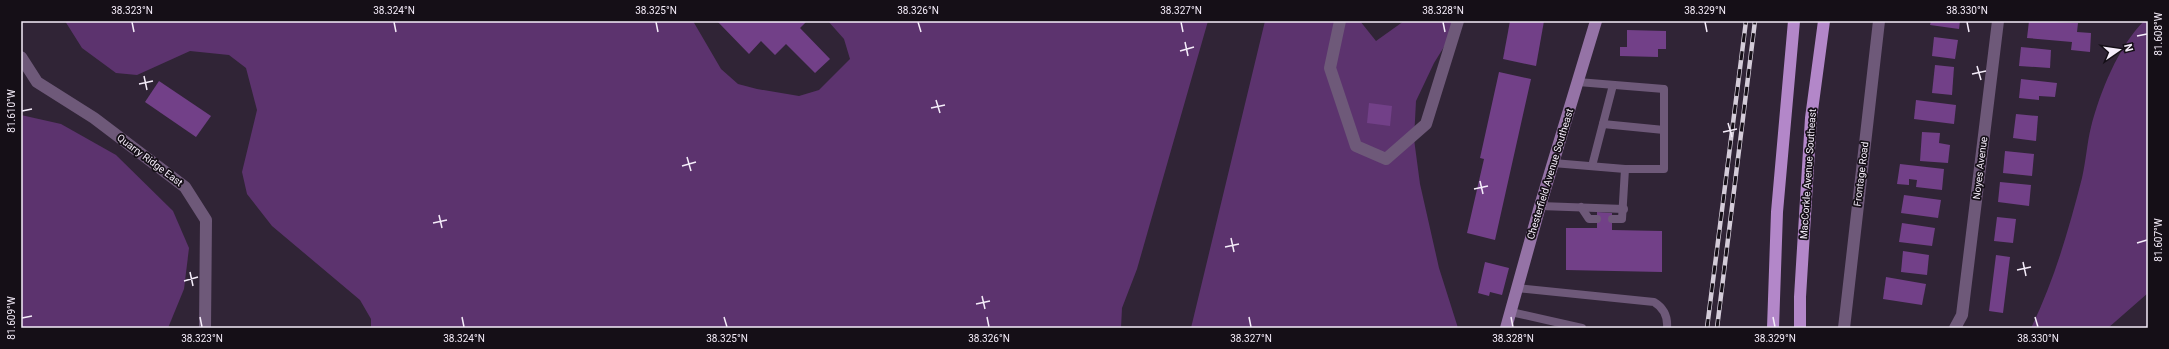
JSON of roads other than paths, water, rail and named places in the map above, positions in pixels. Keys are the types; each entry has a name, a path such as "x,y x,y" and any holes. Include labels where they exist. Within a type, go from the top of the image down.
{"main road":[{"path":"1773,328 1777,212 1794,21"},
{"name":"MacCorkle Avenue Southeast","path":"1800,328 1800,298 1811,118 1824,21"}],"street":[{"path":"1340,21 1330,68 1356,146 1386,159 1426,124 1458,21"},
{"name":"Chesterfield Avenue Southeast","path":"1506,328 1540,206 1596,21"},
{"name":"Frontage Road","path":"1844,328 1879,21"},
{"name":"Noyes Avenue","path":"1955,328 1962,315 1998,21"},
{"name":"Quarry Ridge East","path":"21,57 37,82 94,118 185,187 206,220 205,328"}],"lane":[{"path":"1553,163 1626,169 1664,168 1664,89 1578,82"},
{"path":"1592,166 1613,85"},
{"path":"1603,124 1664,130"},
{"path":"1612,219 1622,220 1626,169"},
{"path":"1540,206 1624,209"},
{"path":"1580,207 1589,219 1597,219"},
{"path":"1517,288 1654,302 1662,306 1667,316 1667,328"},
{"path":"1510,312 1582,328"}],"railway":[{"path":"1707,328 1746,21"},
{"path":"1717,328 1755,21"}]}
